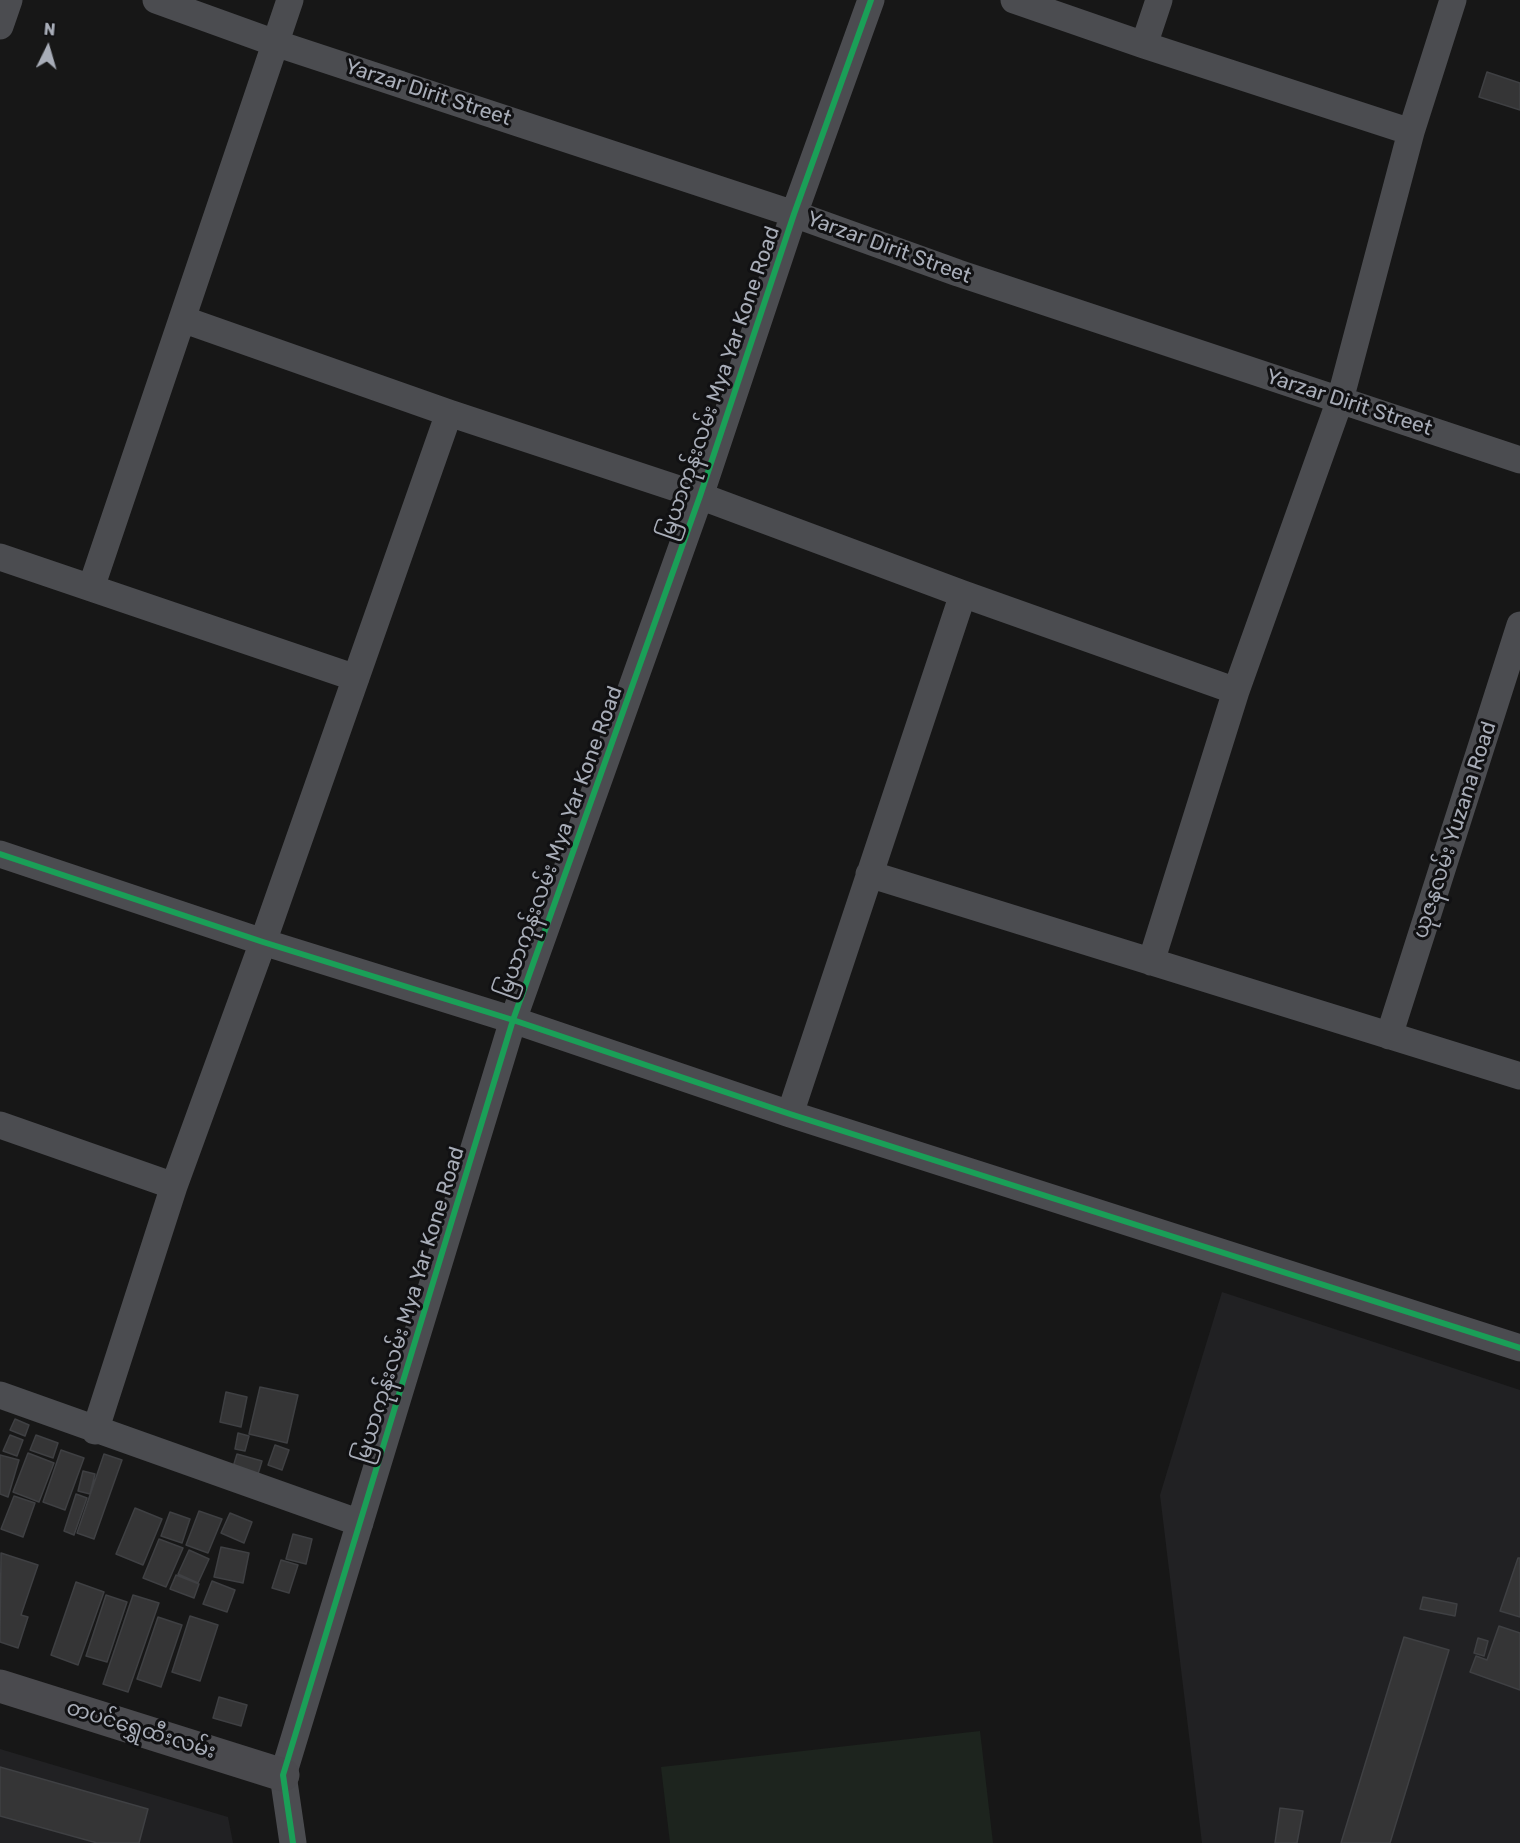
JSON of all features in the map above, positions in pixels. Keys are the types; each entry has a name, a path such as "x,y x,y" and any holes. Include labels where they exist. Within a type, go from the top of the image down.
{"street":[{"path":"0,26 9,0"},
{"name":"Yarzar Dirit Street","path":"156,0 275,43 794,214 958,273 1520,460"},
{"path":"91,588 290,0"},
{"name":"မြယာကုန်းလမ်း Mya Yar Kone Road","path":"293,1843 283,1775 513,1020 700,496 794,214 871,0"},
{"path":"1014,0 1412,132"},
{"path":"1144,45 1160,0"},
{"path":"1151,962 1236,691 1340,400 1412,132 1453,0"},
{"path":"182,319 449,413 700,496 963,594 1236,691"},
{"path":"95,1431 174,1186 263,942 449,413"},
{"path":"0,557 356,678"},
{"path":"790,1114 963,594"},
{"name":"ယုဇနလမ်း Yuzana Road","path":"1389,1036 1520,625"},
{"path":"0,854 263,942 513,1020 790,1114 1520,1348"},
{"path":"869,874 1520,1076"},
{"path":"0,1125 174,1186"},
{"path":"0,1395 95,1431 360,1523"},
{"name":"တပင်ရွှေထီးလမ်း","path":"0,1686 283,1775"}],"shaded area":[{"path":"1222,1292 1520,1390 1520,1843 1202,1843 1160,1495"},
{"path":"980,1731 993,1843 670,1843 661,1767"},
{"path":"0,1749 228,1817 233,1843 0,1843"}],"building":[{"path":"1487,72 1520,83 1520,110 1479,97"},
{"path":"260,1387 298,1395 287,1443 249,1434"},
{"path":"226,1392 247,1397 241,1427 220,1422"},
{"path":"15,1419 29,1425 25,1436 10,1430"},
{"path":"238,1433 249,1436 245,1451 235,1449"},
{"path":"10,1435 23,1440 17,1456 3,1451"},
{"path":"36,1435 58,1443 53,1458 30,1450"},
{"path":"275,1445 289,1450 282,1470 268,1465"},
{"path":"61,1450 84,1458 65,1510 43,1502"},
{"path":"28,1453 54,1463 39,1502 13,1492"},
{"path":"104,1454 122,1460 94,1539 77,1533"},
{"path":"237,1454 262,1461 258,1474 233,1467"},
{"path":"0,1455 19,1460 8,1497 0,1494"},
{"path":"83,1471 95,1474 90,1494 78,1491"},
{"path":"76,1494 87,1498 74,1535 64,1531"},
{"path":"14,1496 35,1503 23,1537 1,1529"},
{"path":"135,1508 162,1519 143,1565 116,1554"},
{"path":"199,1511 222,1519 208,1553 186,1545"},
{"path":"170,1512 190,1519 182,1543 161,1536"},
{"path":"230,1513 252,1522 244,1543 221,1533"},
{"path":"293,1534 312,1539 306,1564 286,1559"},
{"path":"159,1539 183,1548 166,1587 143,1578"},
{"path":"221,1547 249,1553 243,1583 214,1577"},
{"path":"189,1550 209,1559 198,1583 178,1574"},
{"path":"1,1553 38,1565 21,1615 28,1617 18,1648 0,1642"},
{"path":"1518,1558 1520,1558 1520,1617 1500,1611"},
{"path":"281,1560 298,1565 289,1593 272,1588"},
{"path":"176,1575 199,1584 194,1598 170,1589"},
{"path":"212,1581 235,1590 227,1612 203,1604"},
{"path":"76,1582 104,1592 78,1665 51,1655"},
{"path":"106,1595 127,1602 107,1662 86,1656"},
{"path":"133,1595 159,1603 128,1692 103,1684"},
{"path":"1423,1597 1457,1604 1455,1616 1420,1609"},
{"path":"190,1616 218,1625 200,1681 172,1672"},
{"path":"158,1617 182,1625 161,1687 137,1679"},
{"path":"1499,1626 1520,1633 1520,1690 1470,1672 1476,1656 1487,1660"},
{"path":"1404,1637 1449,1650 1390,1843 1341,1843"},
{"path":"1478,1638 1488,1641 1484,1656 1474,1653"},
{"path":"219,1697 247,1705 241,1726 213,1718"},
{"path":"0,1767 148,1809 139,1843 97,1843 0,1816"},
{"path":"1280,1808 1303,1811 1297,1843 1275,1843"}],"cycle path":[{"path":"293,1843 283,1775 513,1020 700,496 794,214 871,0"},
{"path":"0,854 263,942 513,1020 790,1114 1520,1348"}]}
